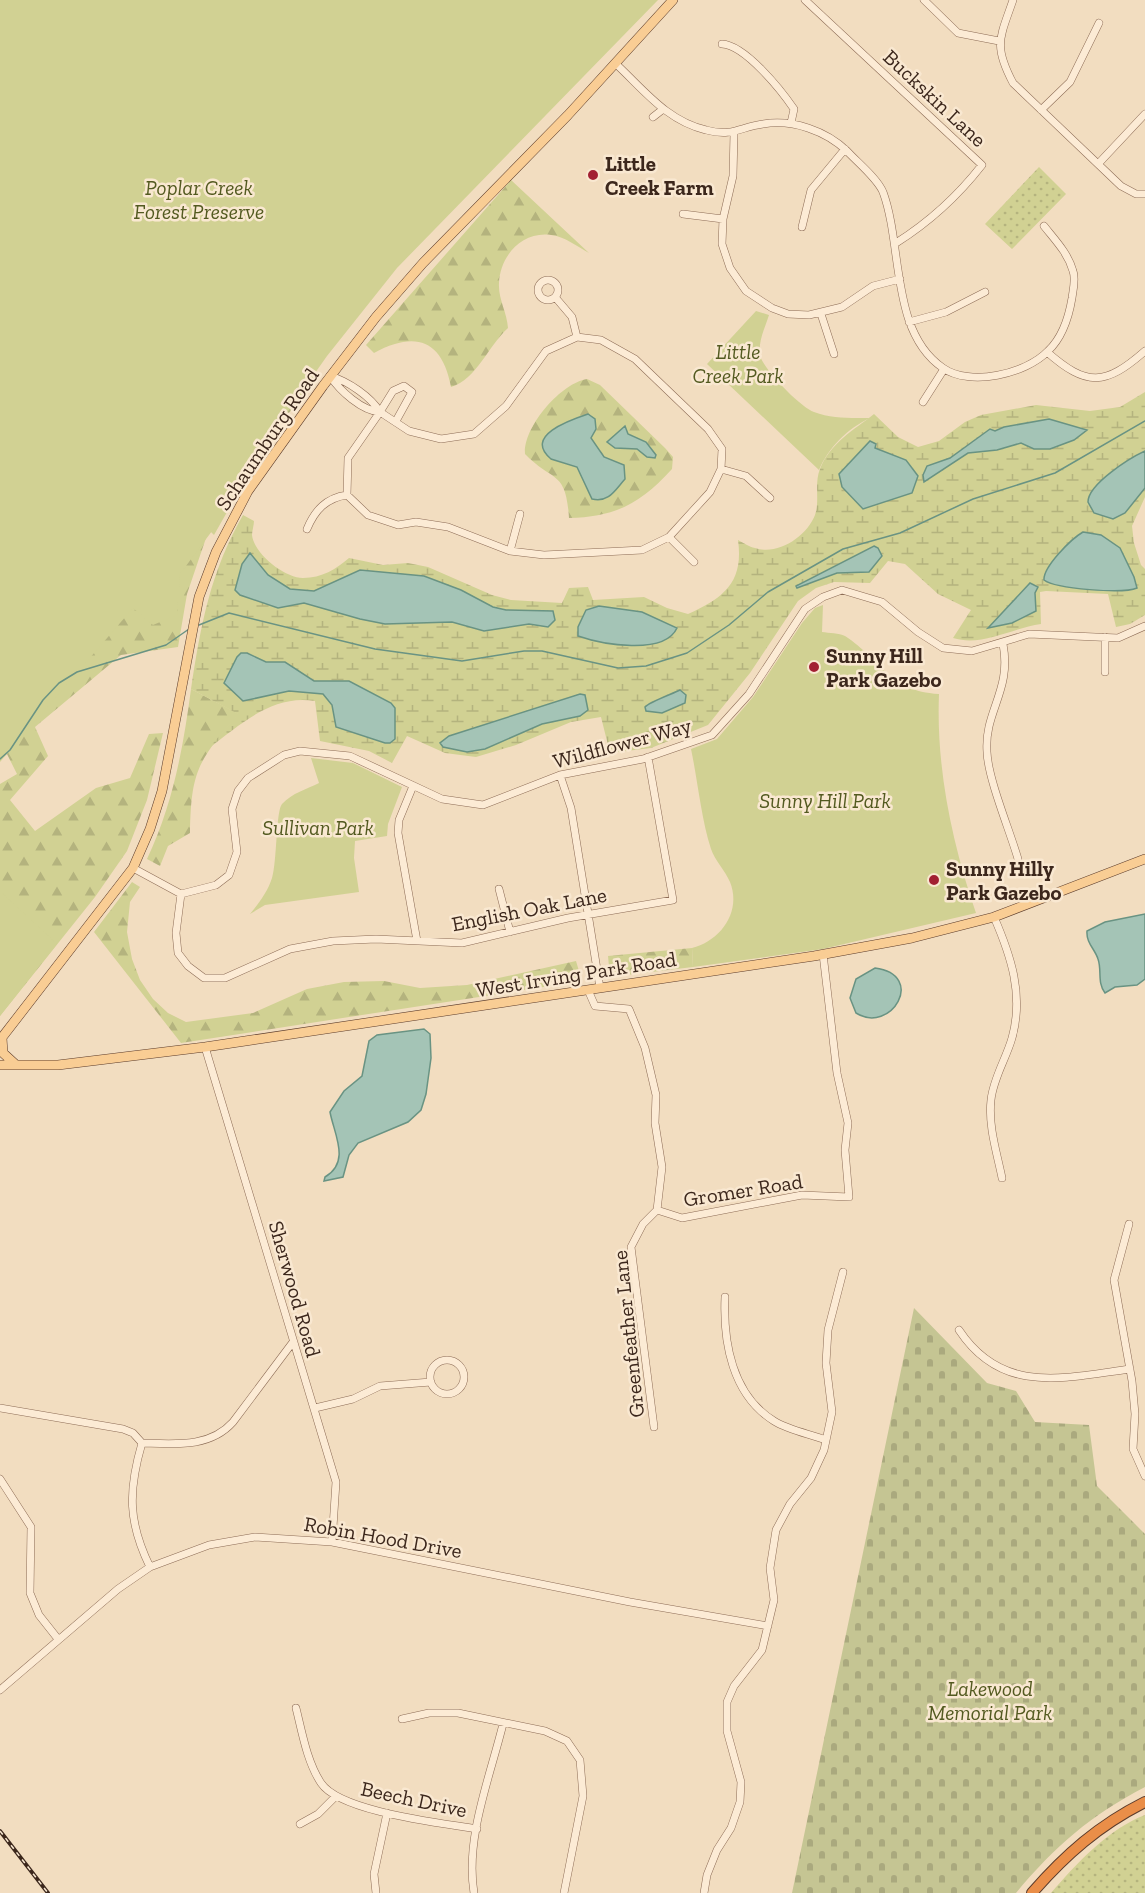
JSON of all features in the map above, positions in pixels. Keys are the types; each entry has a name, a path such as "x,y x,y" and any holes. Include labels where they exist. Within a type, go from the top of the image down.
{"highway":[{"path":"1032,1893 1062,1859 1087,1838 1121,1814 1145,1802"}],"main road":[{"name":"Schaumburg Road","path":"1,1039 133,868 150,829 162,791 176,730 199,597 216,552 248,491 330,376 423,263 616,64 673,0"},
{"name":"West Irving Park Road","path":"0,1065 58,1065 205,1047 823,954 912,938 994,917 1145,859"},
{"path":"1,1039 5,1057 17,1065"}],"street":[{"name":"Buckskin Lane","path":"805,0 982,165 961,193 929,222 896,243"},
{"path":"924,0 958,33 999,41"},
{"path":"1013,0 999,41 1002,62 1013,83 1121,186 1136,194 1145,194"},
{"path":"1041,110 1070,82 1099,22"},
{"path":"722,44 733,45 778,86 794,109 790,123"},
{"path":"616,64 662,110 706,130 734,133 763,124 790,123 818,131 844,149 882,189 896,243 900,279 909,322 922,348 944,369 974,377 997,376 1024,366 1047,352 1057,339 1070,309 1074,273 1063,249 1044,226"},
{"path":"653,117 662,110"},
{"path":"1098,164 1145,114"},
{"path":"734,133 733,176 723,219 724,253 734,276 746,291 763,304 788,314 821,314 842,307 873,286 900,279"},
{"path":"802,227 811,190 844,149"},
{"path":"683,214 723,219"},
{"path":"909,322 946,312 985,292"},
{"path":"555,297 572,317 577,337"},
{"path":"821,314 834,354"},
{"path":"330,376 342,379 376,405 380,412 409,431 441,439 474,434 506,406 546,351 577,337 601,340 635,360 708,429 722,449 721,469 710,492 669,537 642,550 544,555 510,551 448,527 416,522 398,525 368,515 348,495 348,458 380,412 393,391 404,386 412,392 396,421"},
{"path":"1047,352 1071,373 1093,379 1116,372 1145,351"},
{"path":"923,402 944,369"},
{"path":"721,469 746,476 770,498"},
{"path":"307,529 312,516 321,506 336,497 348,495"},
{"path":"510,551 520,514"},
{"path":"669,537 694,562"},
{"name":"Wildflower Way","path":"181,894 216,885 229,874 237,852 232,808 238,791 248,778 284,755 300,751 350,756 453,803 483,805 560,775 648,757 712,735 749,694 805,609 823,597 842,590 863,594 882,602 918,633 943,648 972,651 1003,644 1029,634 1105,637 1127,635 1145,626"},
{"path":"1105,637 1105,672"},
{"path":"1003,644 1006,661 1005,678 991,720 986,753 1018,859 1018,873"},
{"name":"English Oak Lane","path":"181,894 176,933 178,953 188,966 204,978 225,978 290,949 333,941 376,939 462,943 588,914 673,900 648,757"},
{"path":"560,775 571,808 600,988"},
{"path":"413,786 399,820 398,833 417,941"},
{"path":"133,868 181,894"},
{"path":"499,890 510,932"},
{"path":"994,917 1008,948 1017,1005 1012,1037 991,1099 991,1129 1002,1178"},
{"name":"Gromer Road","path":"588,990 595,1006 629,1009 645,1048 656,1095 656,1131 662,1167 657,1210 682,1218 802,1196 849,1197 845,1150 848,1124 837,1073 823,954"},
{"name":"Sherwood Road","path":"205,1047 336,1482 332,1542"},
{"name":"Greenfeather Lane","path":"654,1427 631,1247 643,1224 657,1210"},
{"path":"1129,1224 1114,1280 1130,1370 1134,1414 1132,1449 1145,1476"},
{"path":"704,1893 711,1867 731,1828 740,1802 741,1782 727,1733 727,1702 734,1686 762,1650 774,1600 770,1568 776,1530 790,1504 811,1478 826,1440 832,1412 826,1363 828,1330 843,1272"},
{"path":"725,1297 724,1327 729,1354 739,1382 754,1403 774,1421 826,1440"},
{"path":"959,1330 968,1344 998,1368 1018,1377 1056,1378 1130,1370"},
{"path":"0,1408 123,1429 133,1433 142,1443 188,1443 207,1440 223,1433 292,1341"},
{"path":"439,1362 454,1362 462,1369 463,1381 452,1393 440,1392 431,1382 432,1371 439,1362"},
{"path":"315,1408 353,1399 380,1386 431,1382"},
{"path":"1134,1414 1145,1415"},
{"path":"142,1443 132,1475 132,1506 136,1538 150,1567"},
{"path":"0,1479 31,1527 30,1593 39,1615 58,1638"},
{"name":"Robin Hood Drive","path":"0,1690 58,1638 124,1584 150,1567 232,1539 275,1538 332,1542 630,1602 768,1626"},
{"name":"Beech Drive","path":"296,1708 321,1783 336,1796 387,1813 477,1829"},
{"path":"402,1719 429,1713 458,1713 545,1731 567,1741 580,1760 583,1796 564,1893"},
{"path":"474,1893 472,1876 477,1829 503,1724"},
{"path":"300,1824 318,1814 336,1796"},
{"path":"376,1893 374,1874 387,1813"}],"green space":[{"name":"Poplar Creek Forest Preserve","path":"0,0 658,0 397,268 327,356 248,468 215,527 180,574 177,615 153,625 133,608 0,762"},
{"path":"1039,167 1066,194 1012,249 985,224"},
{"path":"511,180 589,253 566,240 551,235 531,237 514,247 503,264 499,283 508,328 475,370 460,383 451,387 441,358 433,349 424,344 414,341 402,342 374,353 366,345"},
{"name":"Little Creek Park","path":"756,311 769,315 760,345 762,361 792,396 808,409 828,416 870,418 854,427 840,440 828,454 819,470 707,364"},
{"path":"317,374 309,389 272,433 214,535 210,531 213,519 304,380"},
{"path":"587,379 600,385 665,448 673,457 672,469 649,491 626,506 601,515 569,518 565,491 561,484 525,454 526,443 537,419 555,397 577,382"},
{"path":"1145,392 1145,497 1132,526 1134,543 1141,565 1145,569 1145,615 1130,624 1116,627 1108,594 1046,591 1040,592 1041,624 986,639 953,638 971,610 938,594 905,564 888,561 870,583 834,582 816,588 798,601 750,673 708,725 651,748 610,753 601,717 571,722 516,745 476,757 445,753 407,736 392,763 369,751 320,741 315,701 300,700 271,706 209,748 238,714 191,689 208,599 222,558 243,515 254,521 252,535 258,550 279,569 296,577 310,578 322,575 349,558 383,565 408,563 428,567 492,595 511,600 562,603 569,588 588,587 593,600 644,597 667,608 688,614 711,602 728,587 738,567 738,540 764,550 782,547 799,537 815,515 818,474 824,460 836,444 874,414 898,437 918,447 939,441 965,422 981,415 1036,405 1090,411 1120,407"},
{"path":"0,471 206,538 187,594 178,647 121,655 35,727 48,756 10,800 35,831 96,788 130,778 149,734 163,733 147,800 127,851 95,897 0,1016 0,784 17,774 7,754 0,757"},
{"name":"Sunny Hill Park","path":"823,605 822,632 845,636 858,645 887,673 908,687 939,694 940,750 947,805 967,887 976,913 823,949 693,967 692,948 711,939 726,924 731,914 733,893 730,882 713,853 708,837 691,749 717,739 753,697 802,623 815,608"},
{"path":"191,689 239,714 214,743 195,780 190,833 168,846 160,866 147,859 164,818 176,776"},
{"name":"Sullivan Park","path":"311,758 353,763 402,787 388,824 387,836 355,841 354,858 359,892 265,905 250,914 266,892 272,878 282,804 295,794 319,783"},
{"path":"132,882 140,887 130,902 127,932 132,959 140,980 153,999 168,1013 186,1022 253,1013 307,989 344,982 384,981 420,988 467,985 576,961 582,981 181,1043 94,932"},
{"path":"0,891 57,944 0,1016"},
{"path":"692,948 693,967 610,977 608,956"},
{"name":"Lakewood Memorial Park","path":"914,1308 987,1383 1016,1391 1035,1422 1089,1425 1097,1486 1145,1534 1145,1787 1091,1820 1075,1833 1016,1893 792,1893"},
{"path":"1145,1815 1145,1893 1051,1893 1082,1859 1106,1838 1131,1821"}],"shaded area":[{"path":"588,414 595,419 596,429 591,438 604,457 624,465 625,479 611,495 598,500 592,499 577,467 551,459 544,451 542,443 552,430"},
{"path":"1049,419 1087,430 1074,440 1050,449 1034,449 1021,443 997,450 968,453 924,482 923,475 927,466 950,458 990,429 995,431 1004,427"},
{"path":"625,426 628,434 646,442 656,455 655,458 647,457 637,449 615,448 607,442"},
{"path":"870,441 876,444 875,448 906,460 918,476 912,493 863,509 842,487 839,474"},
{"path":"1145,451 1145,488 1125,513 1113,519 1094,513 1088,502 1095,487 1120,465"},
{"path":"1083,532 1101,535 1120,548 1137,588 1118,591 1090,590 1062,586 1044,580 1053,561"},
{"path":"874,546 878,548 882,556 869,572 837,573 797,588 796,586"},
{"path":"250,553 268,575 290,589 314,591 360,570 424,576 461,590 493,607 506,610 553,611 555,620 548,627 529,624 484,631 452,622 385,624 304,603 278,608 240,595 235,590 242,564"},
{"path":"1030,583 1038,587 1035,593 1036,611 1012,623 988,628"},
{"path":"599,606 642,612 677,628 670,637 646,645 631,646 578,636 578,627 586,610"},
{"path":"241,653 247,653 266,662 285,662 314,681 349,681 391,703 395,708 395,739 390,743 385,743 336,727 332,705 323,694 289,691 243,701 224,683"},
{"path":"680,690 686,695 685,703 662,713 646,711 647,705"},
{"path":"580,694 585,695 588,710 580,716 542,724 485,749 467,752 443,747 440,743 449,736"},
{"path":"1145,914 1145,979 1137,985 1115,987 1105,993 1101,985 1098,959 1088,939 1087,931 1105,922"},
{"path":"875,968 891,973 899,981 901,991 898,1001 891,1010 881,1016 869,1018 856,1013 850,998 856,979"},
{"path":"424,1029 430,1034 431,1058 426,1094 421,1110 408,1122 358,1143 349,1155 343,1177 324,1181 325,1177 333,1171 339,1156 339,1147 330,1112 344,1091 362,1076 369,1041 377,1035"}],"waterway":[{"path":"199,625 229,613 375,649 462,661 524,651 542,651 618,668 646,666 687,653 729,625 768,592 843,549 900,533 973,499 1055,473 1145,421"},
{"path":"0,759 10,750 43,700 59,683 77,672 166,645 189,629"}],"railway":[{"path":"0,1831 48,1893"}],"place":[{"name":"Little Creek Farm","path":"593,175"},
{"name":"Sunny Hill Park Gazebo","path":"814,667"},
{"name":"Sunny Hilly Park Gazebo","path":"934,880"}]}
